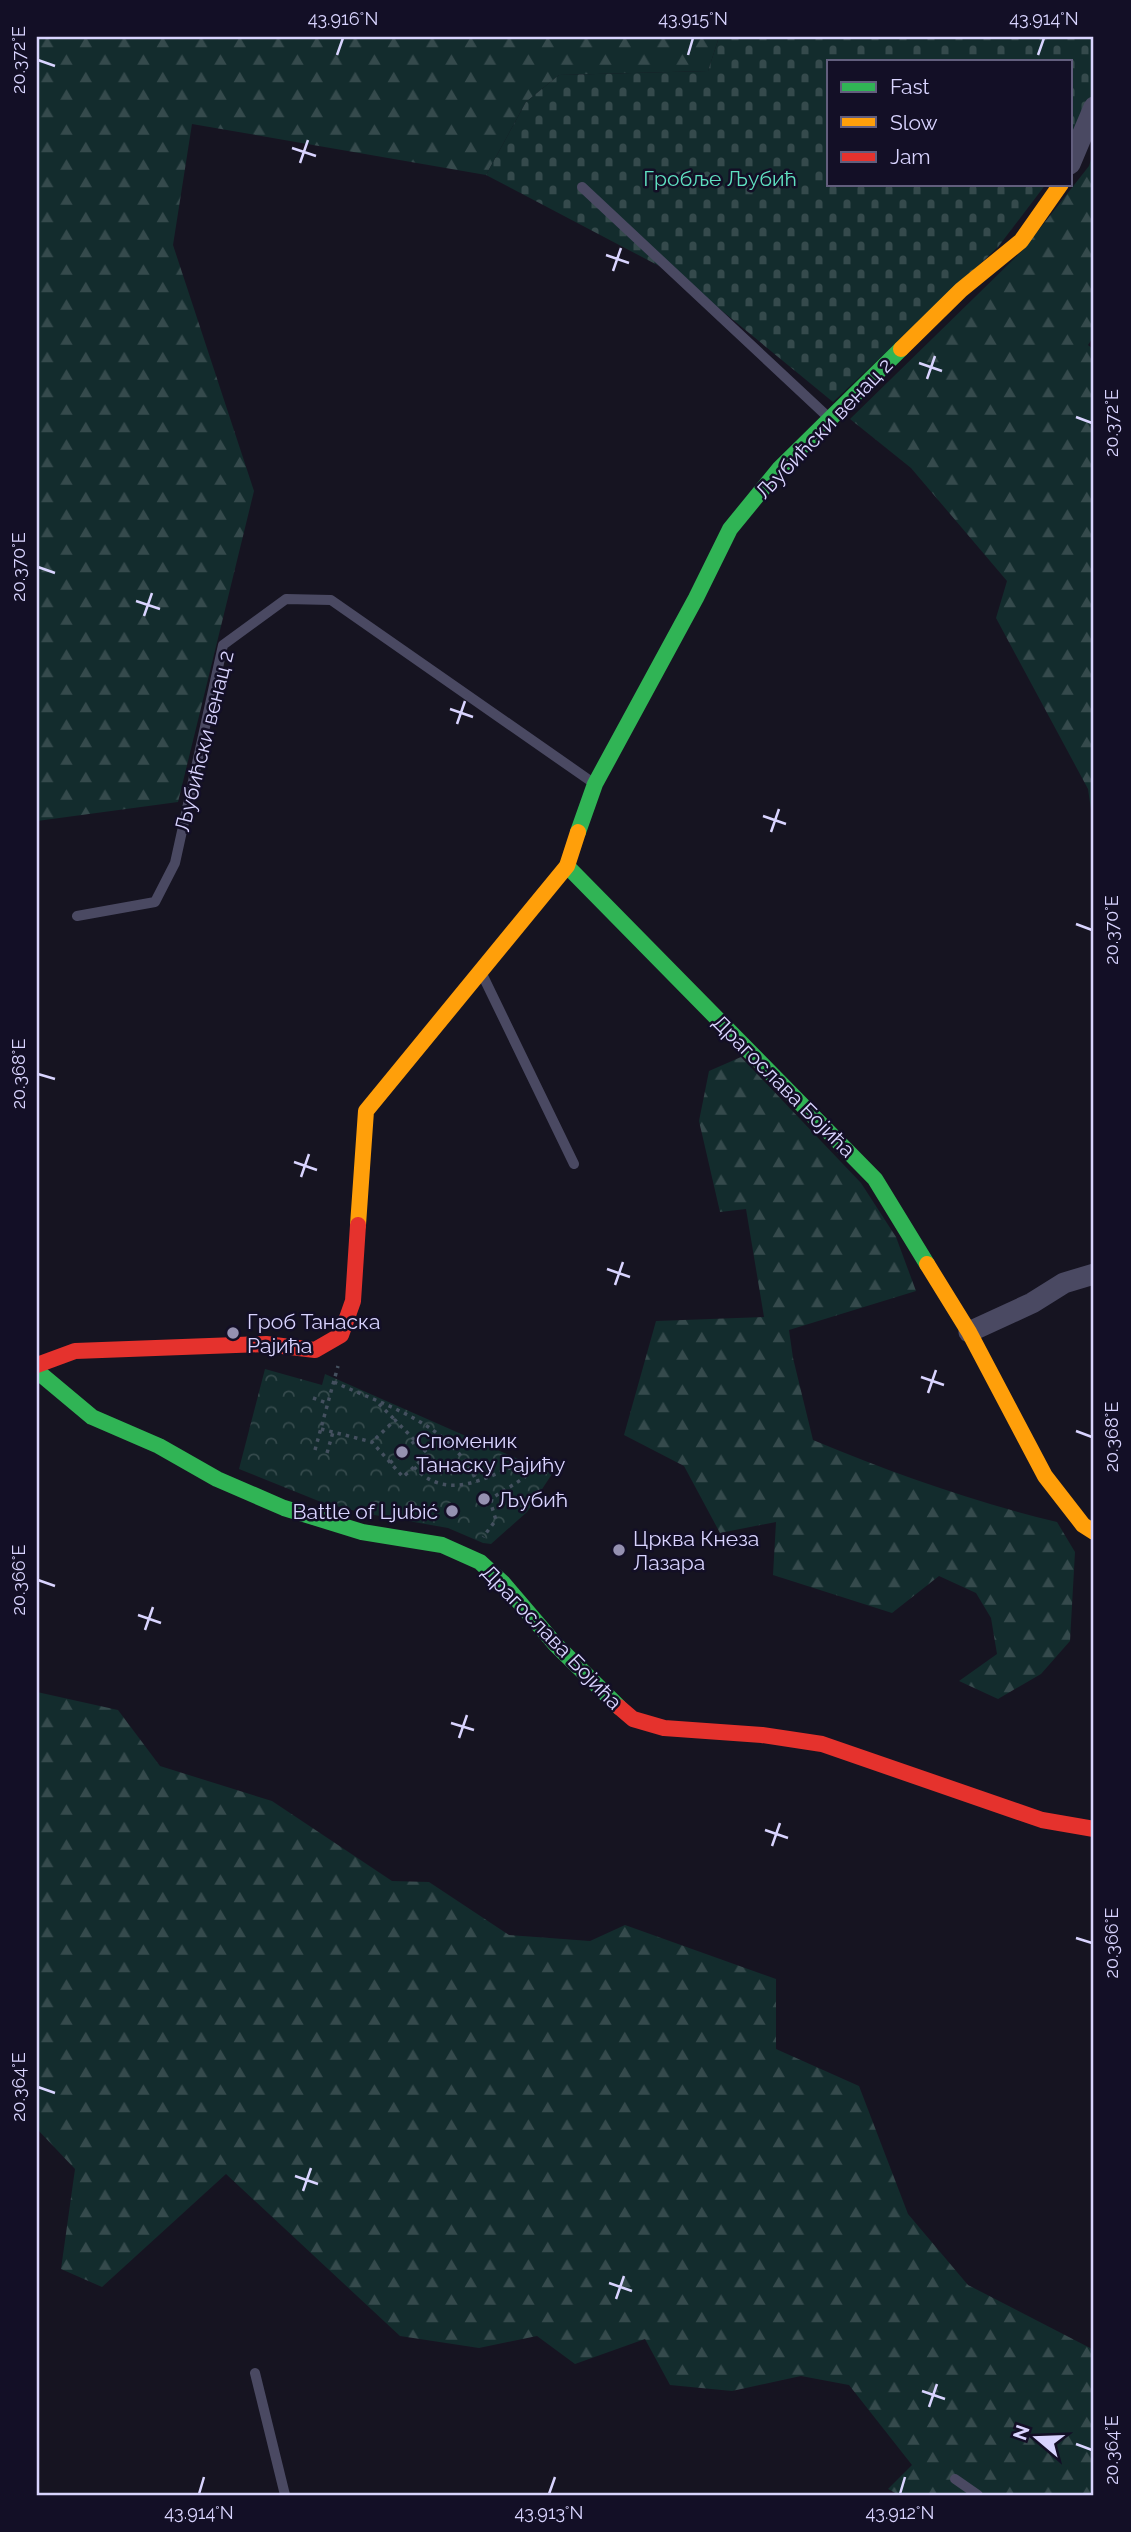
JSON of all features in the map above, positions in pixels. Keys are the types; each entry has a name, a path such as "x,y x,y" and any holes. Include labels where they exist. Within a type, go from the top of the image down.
{"street":[{"path":"1072,159 1094,107"},
{"name":"Љубићски венац 2","path":"341,1335 353,1301 366,1111 567,866 595,784 696,598 730,529 779,469 961,290 1021,241 1060,186"},
{"name":"Драгослава Бојића","path":"567,866 876,1180 969,1332 1045,1476 1083,1525 1094,1532"},
{"path":"969,1332 1032,1303 1065,1283 1094,1274"},
{"path":"37,1365 75,1351 266,1343 315,1350 341,1335"},
{"name":"Драгослава Бојића","path":"37,1371 92,1417 159,1446 217,1479 284,1508 362,1532 442,1545 470,1556 503,1583 556,1644 611,1701 633,1719 664,1728 762,1735 822,1744 1042,1820 1094,1829"}],"lane":[{"path":"582,187 830,419"},
{"name":"Љубићски венац 2","path":"77,916 155,901 175,863 223,645 286,598 331,600 595,784"},
{"path":"481,971 574,1164"},
{"path":"255,2373 285,2495"},
{"path":"955,2479 978,2495"}],"path":[{"path":"316,1450 345,1344 341,1335"},
{"path":"334,1382 422,1422 440,1434 463,1458 477,1482"},
{"path":"313,1398 328,1403"},
{"path":"321,1429 372,1442 402,1477 428,1454 378,1402"},
{"path":"372,1442 395,1420"},
{"path":"327,1453 333,1432"},
{"path":"405,1450 415,1441"},
{"path":"390,1463 400,1454"},
{"path":"414,1466 421,1474 439,1484 477,1482 519,1465 526,1471 524,1478 492,1498 496,1520 470,1556"}],"green space":[{"path":"37,37 719,37 708,71 559,75 526,102 486,175 192,124 173,245 254,491 178,802 37,821"},
{"name":"Гробље Љубић","path":"719,37 1094,37 1094,91 1072,137 1072,60 827,60 827,186 1044,186 998,247 833,402 682,278 486,175 526,102 559,75 708,71"},
{"path":"1094,150 1094,336 1088,345 1094,350 1094,830 1088,789 996,618 1007,581 911,468 850,419 1023,250 1089,166"},
{"path":"741,1057 861,1183 896,1237 916,1291 789,1330 813,1440 934,1486 1057,1522 1075,1552 1070,1641 1041,1674 998,1699 959,1681 997,1654 991,1618 976,1593 939,1576 892,1613 773,1575 776,1522 720,1533 684,1466 624,1435 656,1321 764,1317 746,1209 720,1212 699,1121 709,1071"},
{"path":"265,1369 322,1385 325,1374 552,1474 527,1512 491,1544 448,1528 363,1513 321,1502 239,1469"},
{"path":"37,1692 118,1710 160,1766 272,1801 392,1881 429,1882 509,1935 590,1941 625,1925 776,1979 776,2049 859,2086 908,2214 968,2285 1094,2350 1094,2495 899,2495 888,2489 912,2465 849,2385 801,2376 732,2391 670,2385 645,2339 575,2364 537,2336 479,2348 400,2336 226,2174 102,2287 61,2269 75,2169 37,2129"}],"traffic: fast":[{"path":"578,832 595,784 696,598 730,529 779,469 901,349"},
{"path":"567,866 875,1179 927,1264"},
{"path":"37,1371 92,1417 159,1446 217,1479 284,1508 362,1532 442,1545 480,1562 503,1583 556,1645 619,1707"}],"traffic: slow":[{"path":"901,349 961,290 1021,241 1060,186"},
{"path":"358,1225 366,1111 567,866 578,832"},
{"path":"927,1264 969,1332 1045,1476 1083,1525 1094,1532"}],"traffic: jam":[{"path":"37,1365 75,1351 266,1344 315,1350 341,1335 353,1301 358,1225"},
{"path":"619,1707 633,1719 664,1728 762,1735 822,1744 1042,1820 1094,1829"}],"place":[{"name":"Гроб Танаска Рајића","path":"233,1333"},
{"name":"Споменик Танаску Рајићу","path":"402,1452"},
{"name":"Љубић","path":"484,1499"},
{"name":"Battle of Ljubić","path":"452,1511"},
{"name":"Црква Кнеза Лазара","path":"619,1550"}]}
